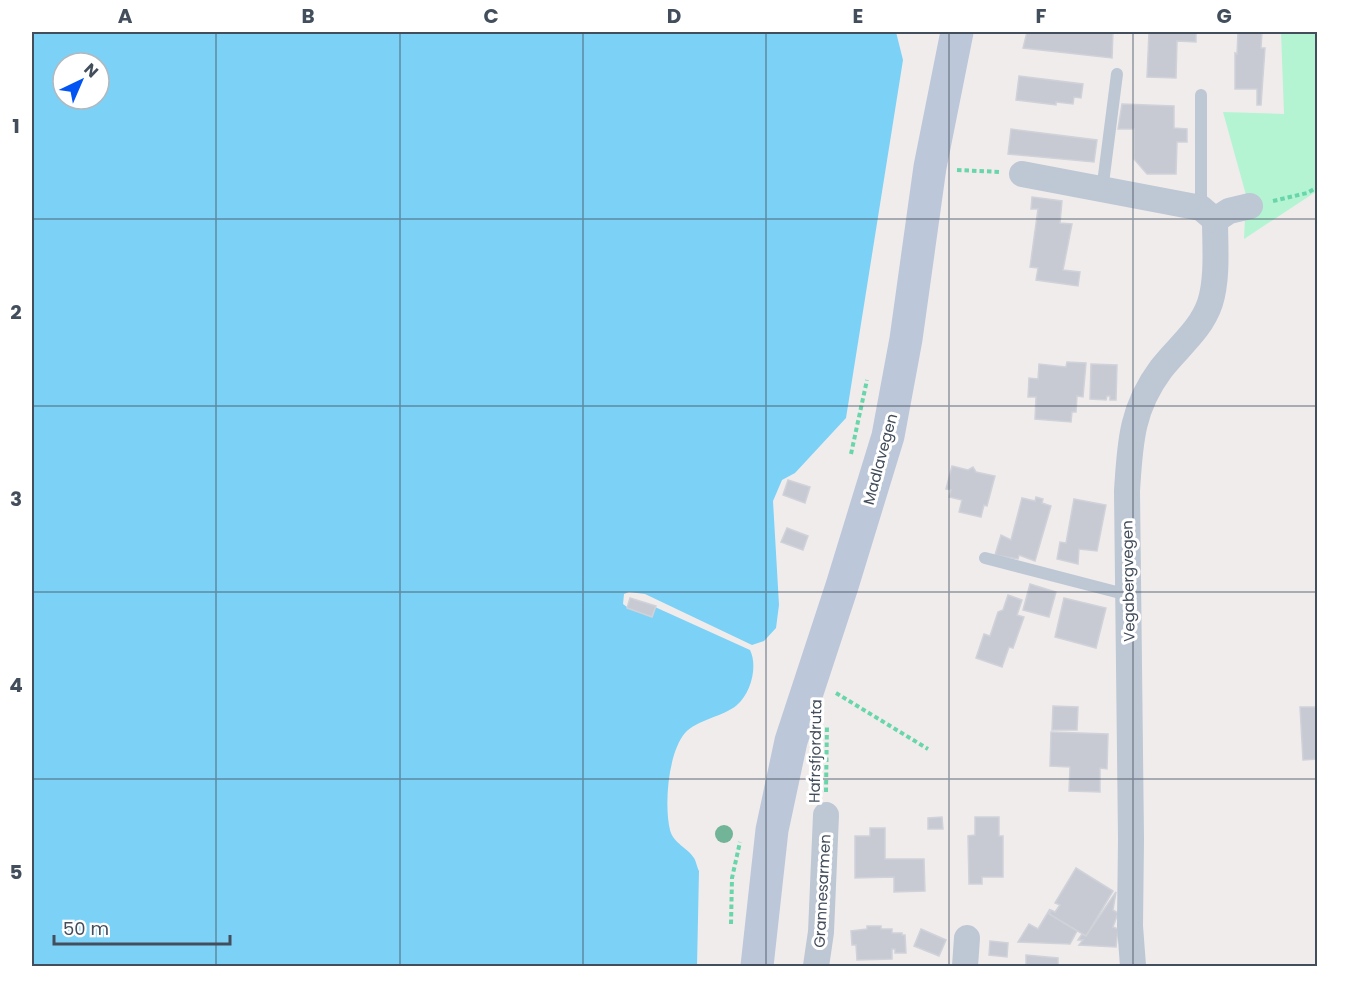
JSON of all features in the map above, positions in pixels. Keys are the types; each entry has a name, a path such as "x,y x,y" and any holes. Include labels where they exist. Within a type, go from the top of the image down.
{"main road":[{"name":"Madlavegen","path":"757,966 766,877 791,741 888,436 906,339 930,167 957,32"},
{"name":"Madlavegen","path":"766,877 773,966"}],"street":[{"path":"1022,174 1208,214 1250,206"},
{"name":"Vegabergvegen","path":"1133,966 1130,926 1127,491 1130,436 1143,397 1162,368 1195,332 1210,302 1215,252 1208,214"},
{"name":"Grannesarmen","path":"816,966 821,932 826,815"},
{"path":"965,966 967,938"}],"lane":[{"path":"1102,191 1117,74"},
{"path":"1201,95 1208,214"},
{"path":"986,558 1128,595"}],"path":[{"path":"930,167 1022,174"},
{"path":"1250,206 1307,193 1317,187"},
{"path":"849,462 869,372"},
{"path":"828,688 928,748"},
{"name":"Hafrsfjordruta","path":"826,815 827,722"},
{"path":"731,933 732,878 743,832"}],"green space":[{"path":"1281,32 1317,32 1317,191 1244,239 1246,195 1223,112 1284,114"}],"water":[{"path":"32,32 896,32 903,60 846,418 795,473 782,480 773,501 779,605 776,628 764,641 752,645 645,594 629,592 624,594 623,604 627,607 655,607 750,650 752,656 752,679 742,700 731,709 690,728 679,742 671,766 667,807 670,830 674,838 694,858 699,871 697,966 32,966"}],"building":[{"path":"1027,32 1113,32 1112,58 1023,48"},
{"path":"1149,32 1196,32 1196,42 1177,41 1176,78 1147,77"},
{"path":"1238,32 1262,32 1261,48 1265,48 1261,105 1257,105 1257,89 1235,89 1235,53 1237,54"},
{"path":"1019,76 1083,84 1081,98 1074,97 1073,104 1056,102 1056,105 1016,100"},
{"path":"1122,104 1174,106 1174,128 1187,129 1187,142 1177,142 1176,174 1147,174 1134,159 1134,129 1118,129"},
{"path":"1011,129 1097,140 1094,162 1008,154"},
{"path":"1032,197 1062,201 1060,223 1072,224 1063,270 1080,272 1078,286 1036,280 1038,268 1030,267 1038,209 1031,209"},
{"path":"1067,362 1086,363 1083,397 1077,396 1076,412 1072,412 1071,422 1035,419 1036,397 1028,397 1029,378 1038,379 1039,364 1066,367"},
{"path":"1091,364 1117,365 1116,400 1110,400 1110,396 1107,396 1106,400 1090,399"},
{"path":"952,466 968,470 973,467 976,472 995,476 987,506 984,505 981,517 959,512 962,500 949,497 951,490 946,489"},
{"path":"788,480 810,487 805,503 783,495"},
{"path":"1036,497 1043,499 1042,503 1051,506 1035,561 1019,555 1018,559 995,555 1001,535 1011,540 1022,498 1035,501"},
{"path":"1074,499 1106,505 1097,551 1079,549 1078,564 1057,559 1060,542 1066,543"},
{"path":"787,528 808,536 803,550 781,542"},
{"path":"1030,584 1056,592 1049,617 1023,610"},
{"path":"1008,595 1022,600 1017,615 1024,617 1013,648 1009,647 1002,667 976,658 984,634 990,636 998,612 1003,610"},
{"path":"630,598 656,606 652,617 627,608"},
{"path":"1064,598 1106,608 1096,648 1055,637"},
{"path":"1053,706 1078,707 1077,730 1052,730"},
{"path":"1300,707 1318,707 1318,759 1303,760"},
{"path":"1051,732 1108,734 1107,769 1100,768 1100,792 1069,791 1070,767 1050,766"},
{"path":"942,817 943,829 928,829 928,818"},
{"path":"975,817 999,817 999,836 1003,836 1003,877 982,877 982,884 969,884 968,836 975,835"},
{"path":"870,828 885,828 885,859 924,859 925,891 894,892 894,877 855,878 855,836 870,836"},
{"path":"1076,868 1113,891 1086,936 1049,914 1051,910 1055,912 1060,905 1055,903"},
{"path":"1116,892 1113,910 1118,913 1113,927 1118,929 1116,947 1079,945 1083,940 1078,940 1082,934 1086,936"},
{"path":"1050,909 1049,914 1077,931 1070,944 1018,942 1029,924 1038,929"},
{"path":"867,926 881,926 881,929 892,929 892,933 905,935 906,953 895,953 895,949 892,949 892,959 857,960 856,945 852,945 851,931 867,929"},
{"path":"921,929 946,940 939,956 914,946"},
{"path":"990,941 1008,943 1007,957 989,955"},
{"path":"1026,955 1058,958 1058,966 1026,966"}]}
